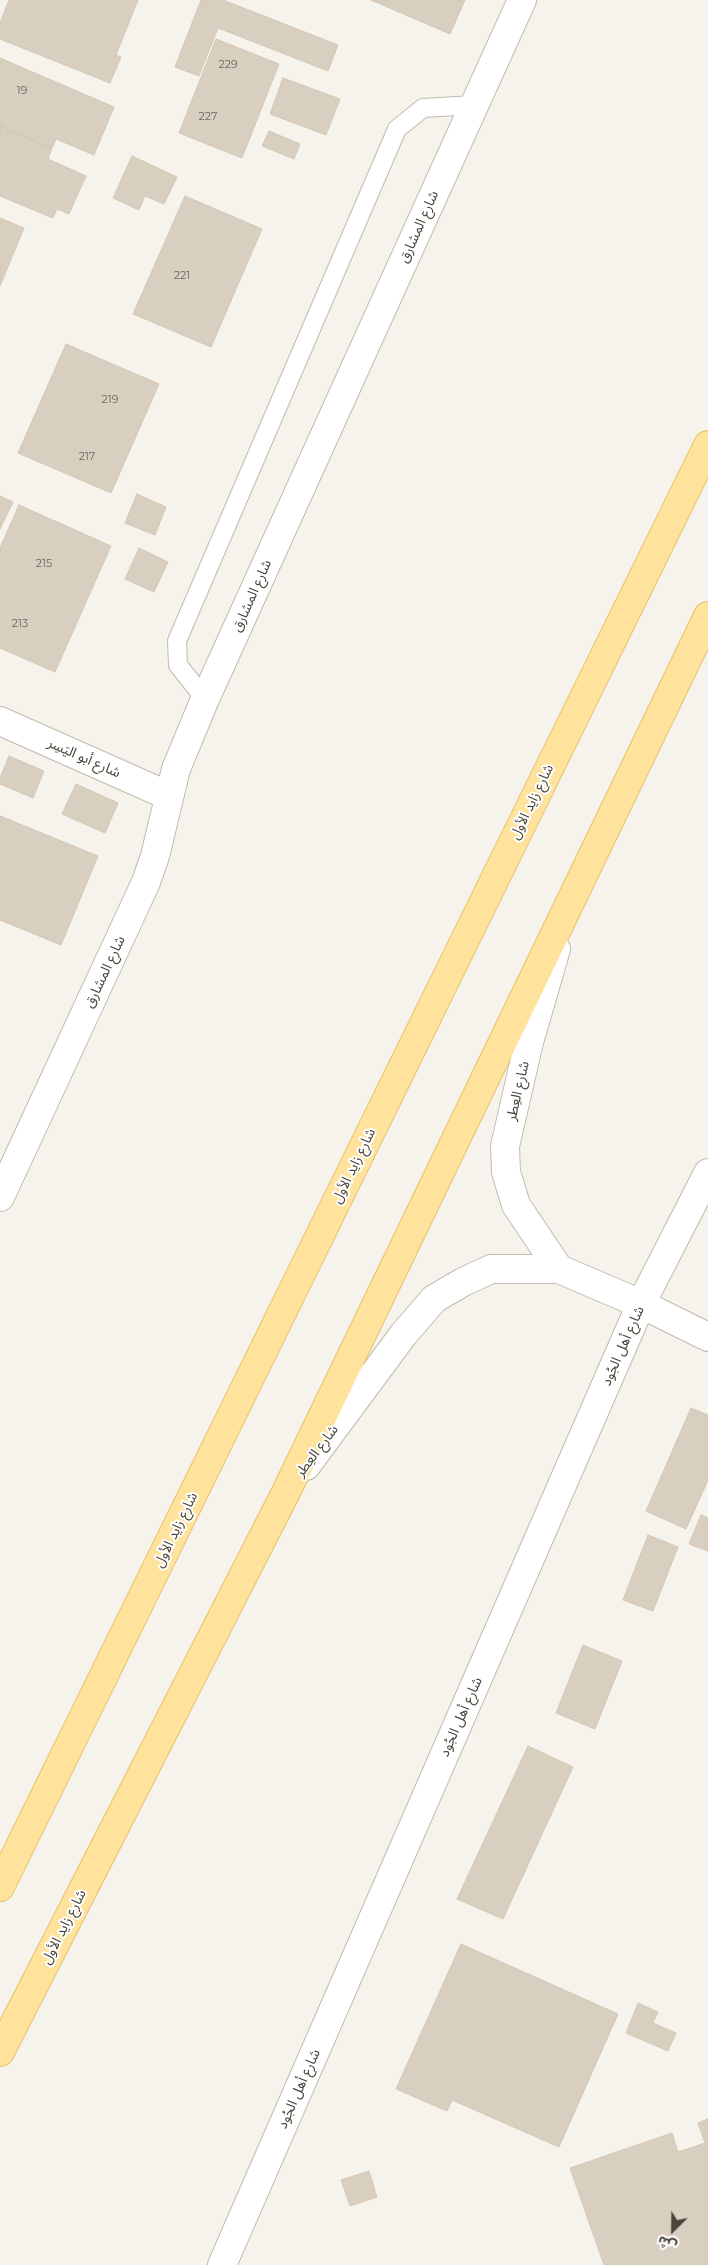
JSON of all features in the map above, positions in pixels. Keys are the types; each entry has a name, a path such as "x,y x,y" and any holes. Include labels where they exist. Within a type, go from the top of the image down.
{"main road":[{"name":"شارع زايد الأول","path":"0,1887 708,445"},
{"name":"شارع زايد الأول","path":"0,2052 285,1494 708,616"}],"street":[{"name":"شارع المشارق","path":"0,1197 146,882 155,856 176,769 206,699 522,0"},
{"name":"شارع أبو اليَسِر","path":"0,721 169,796"},
{"name":"شارع العِطر","path":"559,1269 516,1205 506,1172 505,1146 529,1042 569,905"},
{"name":"شارع أهل الجُود","path":"222,2265 641,1304 708,1173"},
{"name":"شارع العِطر","path":"285,1494 403,1335 434,1299 463,1282 491,1269 559,1269 641,1304 708,1337"}],"lane":[{"path":"206,699 178,664 177,641 397,129 424,108 474,105"}],"building":[{"path":"9,0 138,0 116,55 121,57 110,83 0,39 0,23"},
{"path":"201,0 223,0 338,45 328,71 218,28 199,76 175,67"},
{"path":"371,0 465,0 450,34"},
{"path":"216,39 279,64 242,158 179,133"},
{"path":"0,58 114,107 94,155 56,139 52,148 0,126"},
{"path":"283,78 340,99 326,135 270,114"},
{"path":"0,126 52,148 48,159 86,176 69,214 57,209 53,218 0,196"},
{"path":"269,131 300,144 294,159 262,146"},
{"path":"132,156 177,177 164,204 145,196 139,210 113,198"},
{"path":"185,196 262,229 211,347 133,314"},
{"path":"0,218 24,228 0,286"},
{"path":"66,344 159,384 111,493 18,453"},
{"path":"137,494 166,507 155,535 125,523"},
{"path":"0,496 13,502 0,529"},
{"path":"19,505 111,546 55,672 0,648 0,548"},
{"path":"139,548 168,562 154,592 125,579"},
{"path":"9,756 44,771 33,798 0,784 0,778"},
{"path":"76,784 118,803 105,833 62,814"},
{"path":"0,816 98,856 61,945 0,920"},
{"path":"691,1408 708,1415 708,1480 686,1529 646,1511"},
{"path":"701,1515 708,1518 708,1551 689,1544"},
{"path":"648,1535 678,1547 653,1611 623,1600"},
{"path":"583,1645 622,1661 595,1729 556,1713"},
{"path":"528,1746 573,1767 503,1919 457,1899"},
{"path":"461,1944 618,2014 559,2147 452,2100 447,2111 396,2089"},
{"path":"638,2003 658,2012 653,2023 676,2033 668,2051 626,2033"},
{"path":"708,2119 708,2265 604,2265 570,2168 672,2133 678,2152 705,2143 698,2123"},
{"path":"369,2171 377,2197 350,2206 341,2180"}]}
